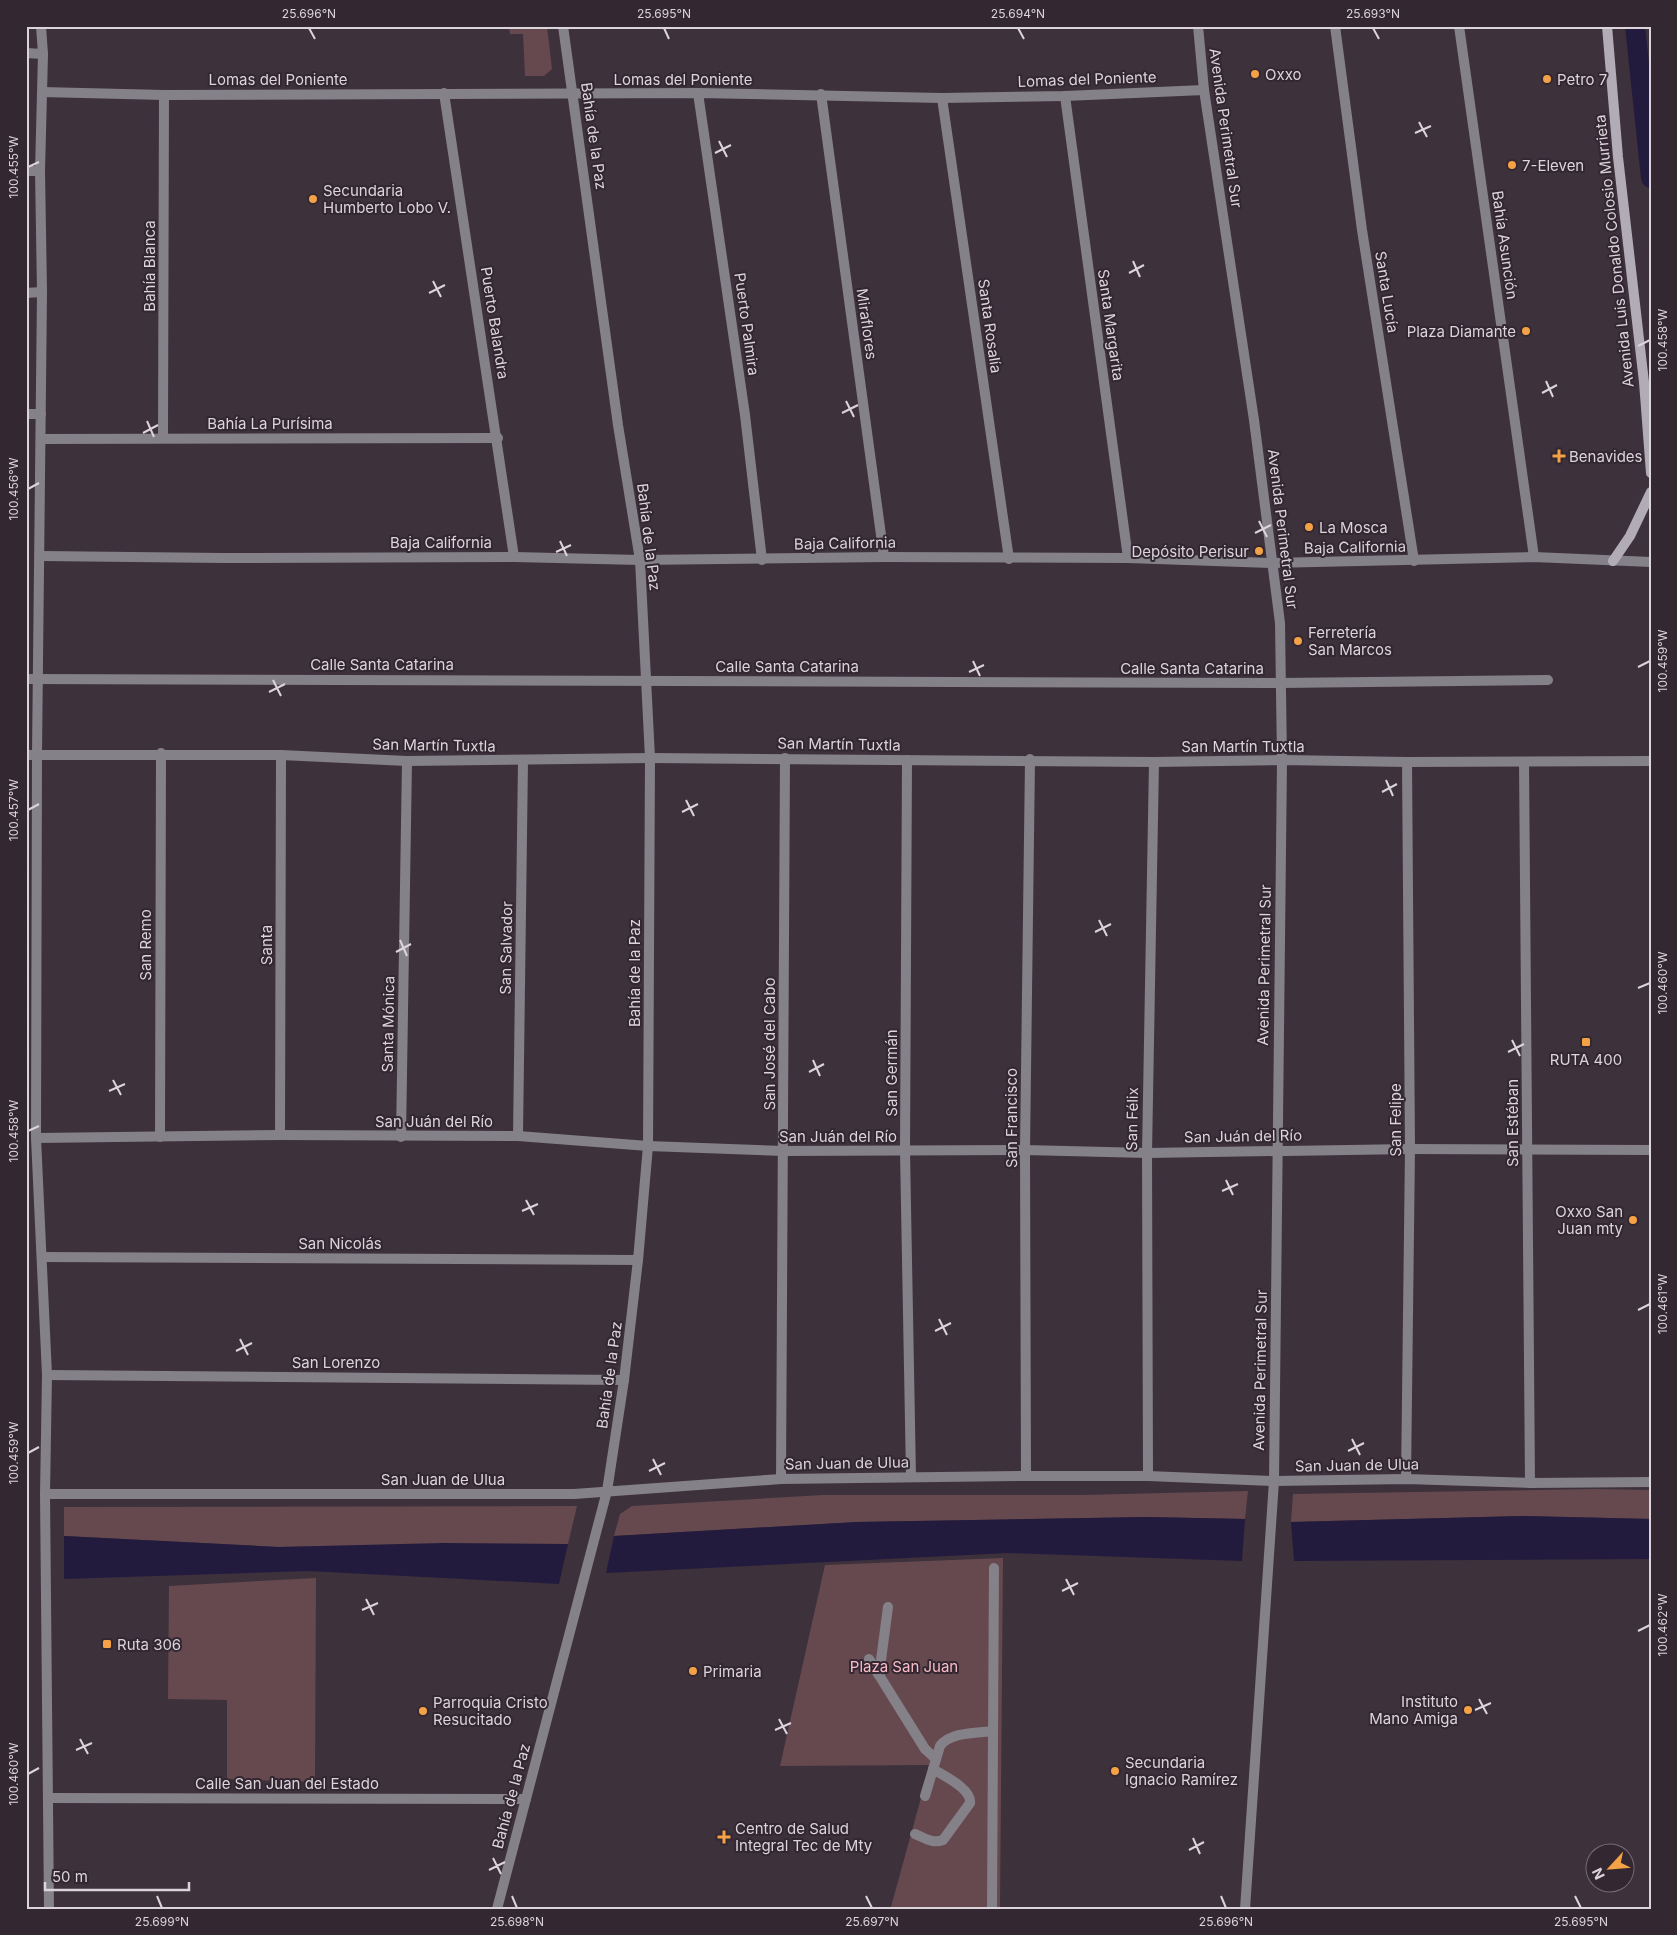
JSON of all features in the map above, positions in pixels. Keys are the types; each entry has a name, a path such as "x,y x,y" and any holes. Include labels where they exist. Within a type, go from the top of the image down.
{"main road":[{"name":"Avenida Luis Donaldo Colosio Murrieta","path":"1607,26 1618,158 1647,382 1651,473"},
{"path":"1612,561 1630,536 1651,492"}],"street":[{"path":"41,26 43,54 40,171 42,439 38,679 32,754 31,1138 42,1257 47,1375 45,1494 49,1909"},
{"name":"Bahía de la Paz","path":"497,1909 607,1491 624,1380 638,1260 648,1146 650,758 640,560 618,425 563,26"},
{"name":"Avenida Perimetral Sur","path":"1198,26 1204,90 1254,420 1280,623 1282,760 1274,1481 1244,1909"},
{"name":"Santa Lucía","path":"1335,26 1362,230 1414,561"},
{"name":"Bahía Asunción","path":"1459,26 1534,557"},
{"path":"26,53 43,54"},
{"name":"Lomas del Poniente","path":"42,92 164,95 698,93 821,94 942,98 1065,96 1204,90"},
{"name":"Puerto Balandra","path":"444,93 498,438 514,557"},
{"name":"Puerto Palmira","path":"698,93 745,415 762,560"},
{"name":"Miraflores","path":"821,94 884,557"},
{"name":"Bahía Blanca","path":"164,95 164,438"},
{"name":"Santa Margarita","path":"1065,96 1128,558"},
{"name":"Santa Rosalía","path":"942,98 1009,559"},
{"path":"26,171 40,171"},
{"path":"26,292 42,292"},
{"path":"26,414 41,414"},
{"name":"Bahía La Purísima","path":"42,439 498,438"},
{"name":"Baja California","path":"40,556 224,558 514,557 640,560 884,557 1128,558 1271,563 1534,557 1651,562"},
{"name":"Calle Santa Catarina","path":"26,679 1280,683 1548,680"},
{"name":"San Martín Tuxtla","path":"32,754 281,755 407,761 650,758 1030,759 1154,762 1282,760 1407,762 1651,761"},
{"name":"San Remo","path":"160,754 160,1137"},
{"name":"Santa","path":"280,1135 281,755"},
{"name":"San José del Cabo","path":"781,1479 785,758"},
{"name":"San Francisco","path":"1026,1476 1025,1150 1030,759"},
{"name":"San Salvador","path":"518,1136 523,760"},
{"name":"San Germán","path":"907,760 905,1151 911,1477"},
{"name":"Santa Mónica","path":"401,1137 407,761"},
{"name":"San Félix","path":"1148,1476 1147,1153 1154,762"},
{"name":"San Felipe","path":"1406,1478 1410,1148 1407,762"},
{"name":"San Estéban","path":"1524,762 1530,1483"},
{"name":"San Juán del Río","path":"31,1138 280,1135 518,1136 648,1146 783,1151 1025,1150 1147,1153 1410,1148 1527,1151 1651,1150"},
{"name":"San Nicolás","path":"42,1257 638,1260"},
{"name":"San Lorenzo","path":"47,1375 624,1380"},
{"name":"San Juan de Ulua","path":"45,1494 574,1494 781,1479 1026,1476 1148,1476 1274,1481 1406,1478 1530,1483 1651,1482"},
{"path":"992,1909 994,1568"},
{"path":"878,1674 888,1608"},
{"path":"869,1659 935,1764 967,1792 970,1798 970,1803 944,1840 938,1842 931,1841 915,1834"},
{"path":"924,1796 940,1746 944,1740 955,1736 992,1731"},
{"name":"Calle San Juan del Estado","path":"48,1798 526,1798"}],"green space":[{"path":"509,26 547,26 552,69 544,76 525,76 523,34 510,34"},
{"path":"1595,1489 1651,1490 1651,1519 1522,1516 1291,1522 1293,1494"},
{"path":"1248,1491 1245,1519 1147,1517 857,1522 614,1536 620,1514 632,1506 823,1495 1082,1495"},
{"path":"577,1506 568,1544 278,1547 64,1536 64,1507"},
{"name":"Plaza San Juan","path":"1003,1558 1000,1907 891,1907 930,1765 780,1766 825,1565"},
{"path":"316,1578 315,1782 227,1779 227,1700 168,1699 169,1586"}],"shaded area":[{"path":"1522,1516 1651,1519 1651,1559 1294,1561 1291,1522"},
{"path":"1147,1517 1245,1519 1242,1561 1008,1553 606,1573 614,1536 857,1522"},
{"path":"64,1536 278,1547 443,1543 568,1544 559,1584 308,1571 64,1579"}],"waterway":[{"path":"1635,26 1651,178"}],"place":[{"name":"Oxxo","path":"1255,74"},
{"name":"Petro 7","path":"1547,79"},
{"name":"7-Eleven","path":"1512,165"},
{"name":"Secundaria Humberto Lobo V.","path":"313,199"},
{"name":"Plaza Diamante","path":"1526,331"},
{"name":"Benavides","path":"1559,456"},
{"name":"La Mosca","path":"1309,527"},
{"name":"Depósito Perisur","path":"1259,551"},
{"name":"Ferretería San Marcos","path":"1298,641"},
{"name":"RUTA 400","path":"1586,1042"},
{"name":"Oxxo San Juan mty","path":"1633,1220"},
{"name":"Ruta 306","path":"107,1644"},
{"name":"Primaria","path":"693,1671"},
{"name":"Instituto Mano Amiga","path":"1468,1710"},
{"name":"Parroquia Cristo Resucitado","path":"423,1711"},
{"name":"Secundaria Ignacio Ramírez","path":"1115,1771"},
{"name":"Centro de Salud Integral Tec de Mty","path":"724,1837"}]}
